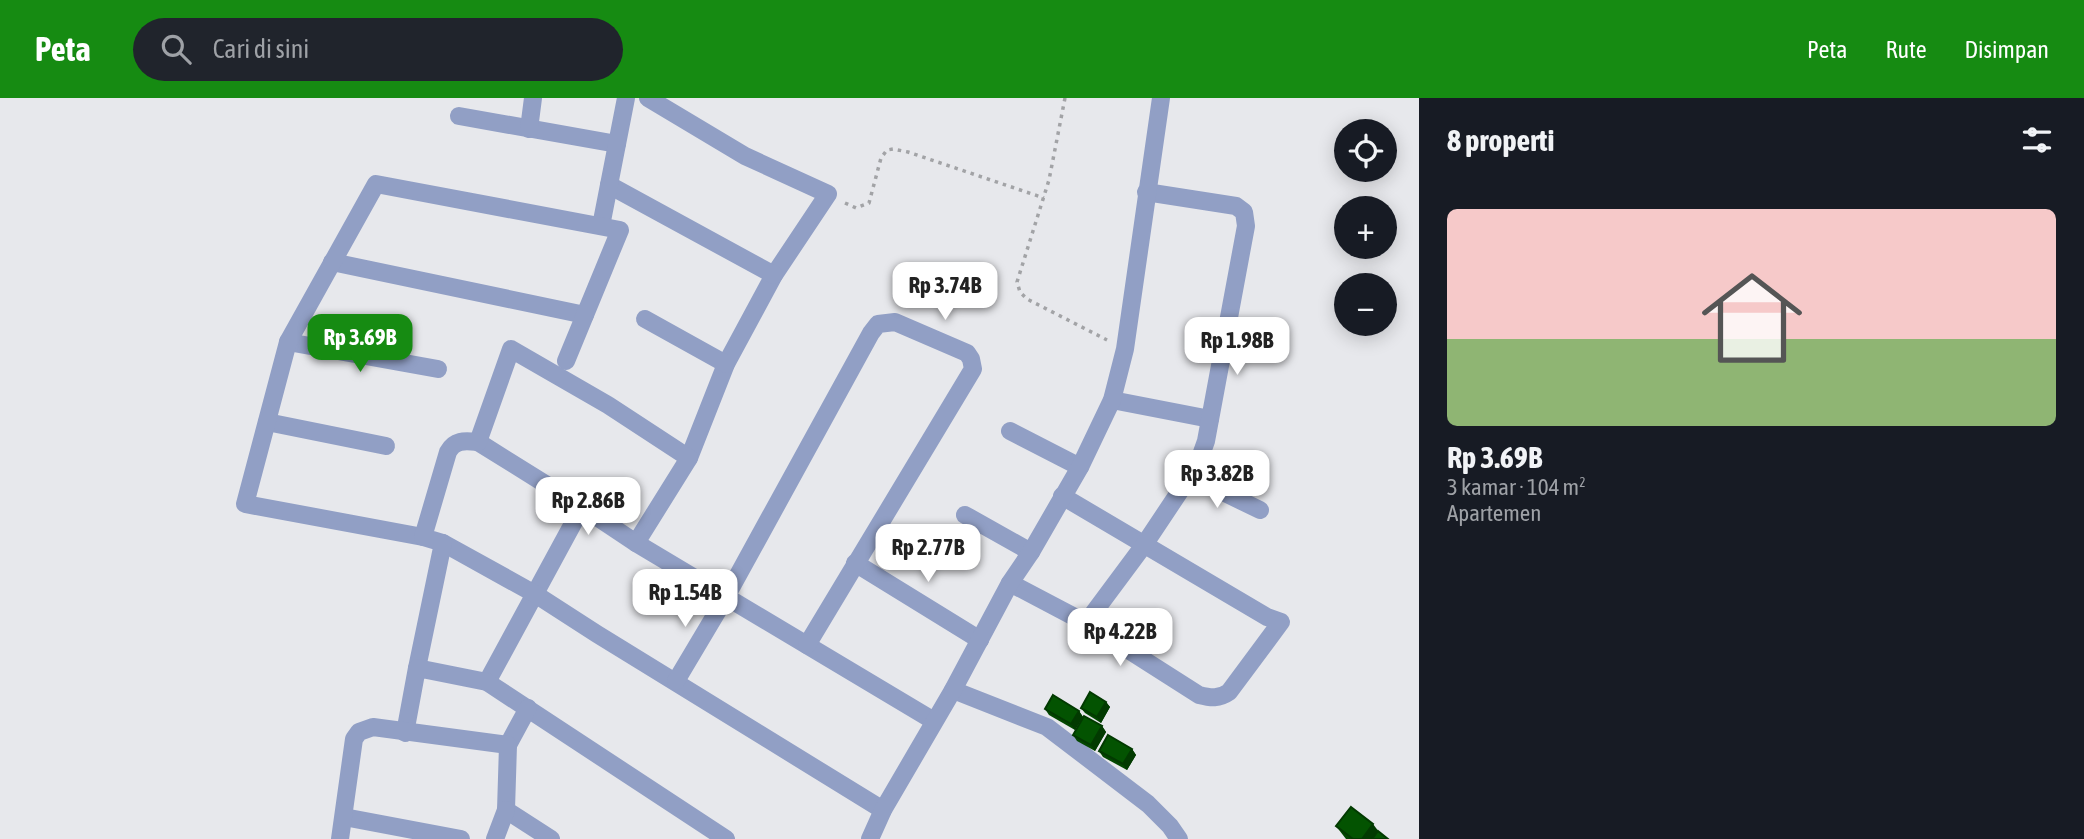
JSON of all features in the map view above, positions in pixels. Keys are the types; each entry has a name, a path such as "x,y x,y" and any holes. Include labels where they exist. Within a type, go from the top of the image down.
{"street":[{"path":"529,129 533,98"},
{"path":"601,226 626,98"},
{"path":"636,543 689,458 726,363 774,275 828,194 746,156 648,98"},
{"path":"870,839 883,810 981,640 1010,583 1080,467 1112,400 1125,349 1161,98"},
{"path":"459,116 617,145"},
{"path":"566,361 620,230 376,184 288,342 246,504 443,543 535,594 883,810"},
{"path":"609,185 774,275"},
{"path":"1086,624 1144,545 1190,476 1203,451 1246,218 1242,209 1233,205 1146,192"},
{"path":"332,262 585,315"},
{"path":"645,319 726,363"},
{"path":"676,681 726,597 871,333 878,324 895,322 967,352 973,369 807,645"},
{"path":"288,342 438,369"},
{"path":"478,442 512,349 608,405 689,458"},
{"path":"1112,400 1210,419"},
{"path":"267,422 386,446"},
{"path":"1010,431 1080,467"},
{"path":"422,537 451,446 463,441 478,442 636,543 934,721"},
{"path":"1190,476 1260,510"},
{"path":"1010,583 1086,624 1199,695 1218,698 1229,692 1281,622 1267,617 1062,496"},
{"path":"487,682 582,508"},
{"path":"965,515 1031,552"},
{"path":"405,733 443,543"},
{"path":"855,563 981,640"},
{"path":"417,668 487,682 726,839"},
{"path":"953,690 1047,727 1148,804 1179,839"},
{"path":"495,839 506,810 508,745 528,708"},
{"path":"340,839 355,736 369,727 508,745"},
{"path":"506,810 546,838"},
{"path":"344,817 461,839"}],"path":[{"path":"1065,98 1044,198 1017,282 1020,292 1027,299 1125,349"},
{"path":"828,194 856,208 867,205 883,155 887,150 893,149 1044,198"}],"building":[{"path":"1090,692 1106,702 1097,717 1081,708"},
{"path":"1053,695 1079,711 1071,724 1045,709"},
{"path":"1084,716 1102,726 1091,745 1073,735"},
{"path":"1108,735 1132,749 1123,764 1099,751"},
{"path":"1351,807 1373,824 1362,839 1353,839 1336,826"},
{"path":"1378,831 1388,839 1372,839"}]}
